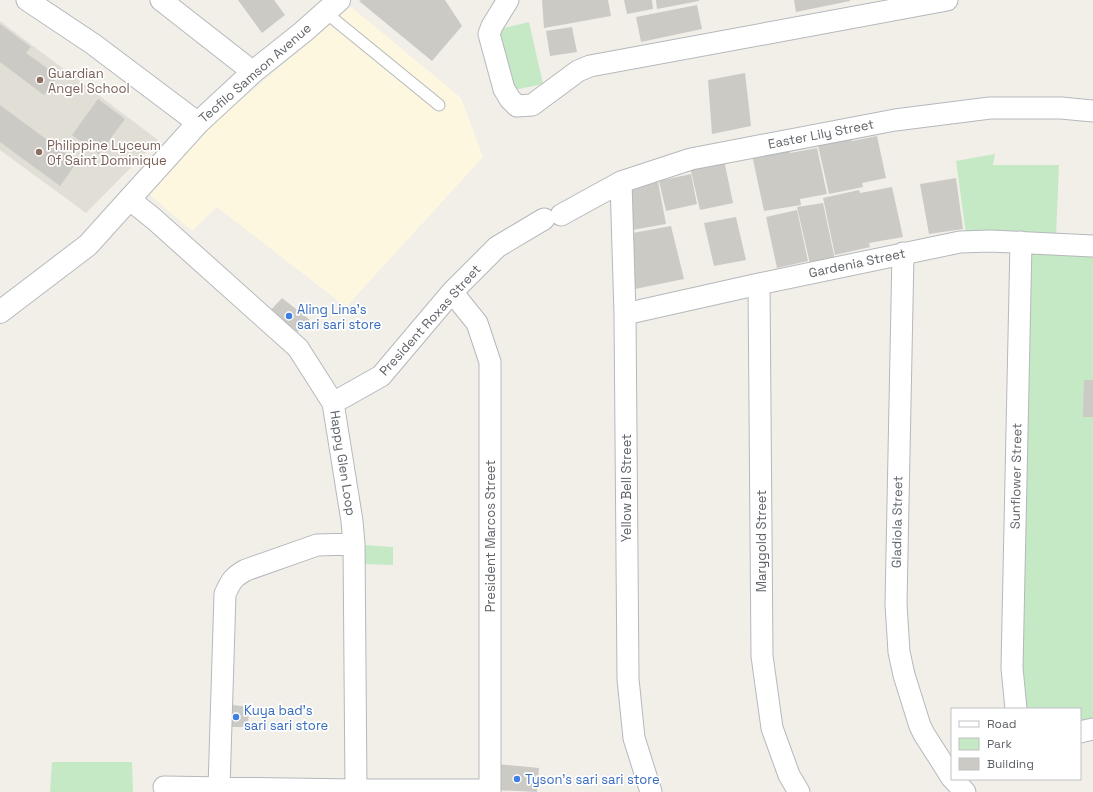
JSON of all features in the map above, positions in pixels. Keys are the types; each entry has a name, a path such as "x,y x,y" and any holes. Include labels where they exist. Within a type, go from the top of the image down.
{"main road":[{"name":"Teofilo Samson Avenue","path":"0,312 88,245 198,123 253,72 303,32 332,6"}],"street":[{"path":"27,0 93,44 198,123"},
{"path":"161,0 253,72"},
{"path":"508,0 492,26 489,34 504,89 510,99 517,106 532,106 578,71 590,66 947,0"},
{"name":"Easter Lily Street","path":"552,217 621,182 691,159 895,120 990,108 1061,108 1093,111"},
{"name":"Yellow Bell Street","path":"621,182 625,314 628,679 634,738 651,792"},
{"name":"Happy Glen Loop","path":"129,199 160,224 298,348 333,403 352,521 354,544 356,790"},
{"name":"President Roxas Street","path":"333,403 381,376 452,292 497,247 552,217"},
{"name":"Gardenia Street","path":"625,314 903,253 960,242 990,241 1093,246"},
{"name":"Sunflower Street","path":"1016,708 1012,668 1021,242"},
{"name":"Gladiola Street","path":"903,253 896,604 897,633 904,675 920,726 951,775"},
{"name":"Marygold Street","path":"759,284 762,656 772,728 790,775 799,792"},
{"name":"President Marcos Street","path":"452,292 477,323 490,362 490,791"},
{"path":"219,788 225,594 230,582 246,570 316,545 354,544"},
{"path":"1081,732 1093,729"},
{"name":"Gladiola Street","path":"955,780 964,792"},
{"path":"164,787 490,791"}],"lane":[{"path":"332,6 439,105"}],"shaded area":[{"path":"351,7 461,98 483,157 346,307 217,207 192,231 147,192 207,129"},
{"name":"Guardian Angel School","path":"0,21 158,140 86,213 0,150"}],"green space":[{"path":"529,22 543,84 509,91 495,30"},
{"path":"995,154 993,165 1059,165 1056,236 966,234 956,161"},
{"path":"1025,247 1093,251 1093,723 1081,726 1081,708 1020,708"},
{"path":"363,545 393,547 393,565 363,564"},
{"path":"52,762 132,762 133,792 50,792"}],"building":[{"path":"238,0 274,0 285,15 262,33"},
{"path":"445,0 462,26 432,61 359,1"},
{"path":"542,0 608,0 611,16 544,28"},
{"path":"624,0 652,0 653,9 627,14"},
{"path":"656,0 699,0 699,1 657,9"},
{"path":"794,0 850,0 850,1 796,12"},
{"path":"697,5 702,29 641,42 636,17"},
{"path":"0,24 31,47 26,53 58,76 44,95 0,62"},
{"path":"572,27 577,52 550,56 546,31"},
{"path":"745,73 751,126 712,134 708,80"},
{"path":"98,99 125,119 99,154 72,135"},
{"name":"Philippine Lyceum Of Saint Dominique","path":"0,105 77,162 60,186 0,142"},
{"path":"851,135 852,141 877,136 886,178 862,183 863,187 829,194 817,141"},
{"path":"789,148 790,153 817,148 827,194 800,199 801,205 764,211 752,155"},
{"path":"724,160 733,203 700,210 690,167"},
{"path":"691,174 697,204 666,211 659,181"},
{"path":"956,178 963,229 929,234 920,184"},
{"path":"658,182 666,224 632,230 628,190"},
{"path":"892,187 903,237 869,243 870,247 835,255 823,198 859,190 860,193"},
{"path":"823,203 835,260 810,264 797,207"},
{"path":"797,210 808,261 777,268 766,217"},
{"path":"736,217 746,260 714,266 704,223"},
{"path":"671,226 684,279 630,290 627,234"},
{"name":"Aling Lina's sari sari store","path":"282,298 310,320 298,332 269,312"},
{"path":"1084,380 1093,380 1093,417 1083,417"},
{"name":"Kuya bad's sari sari store","path":"225,704 249,707 248,727 224,727"},
{"name":"Tyson's sari sari store","path":"496,764 539,768 537,792 496,790"}],"place":[{"name":"Guardian Angel School","path":"40,80"},
{"name":"Philippine Lyceum Of Saint Dominique","path":"39,152"},
{"name":"Aling Lina's sari sari store","path":"289,316"},
{"name":"Kuya bad's sari sari store","path":"236,717"},
{"name":"Tyson's sari sari store","path":"517,779"}]}
